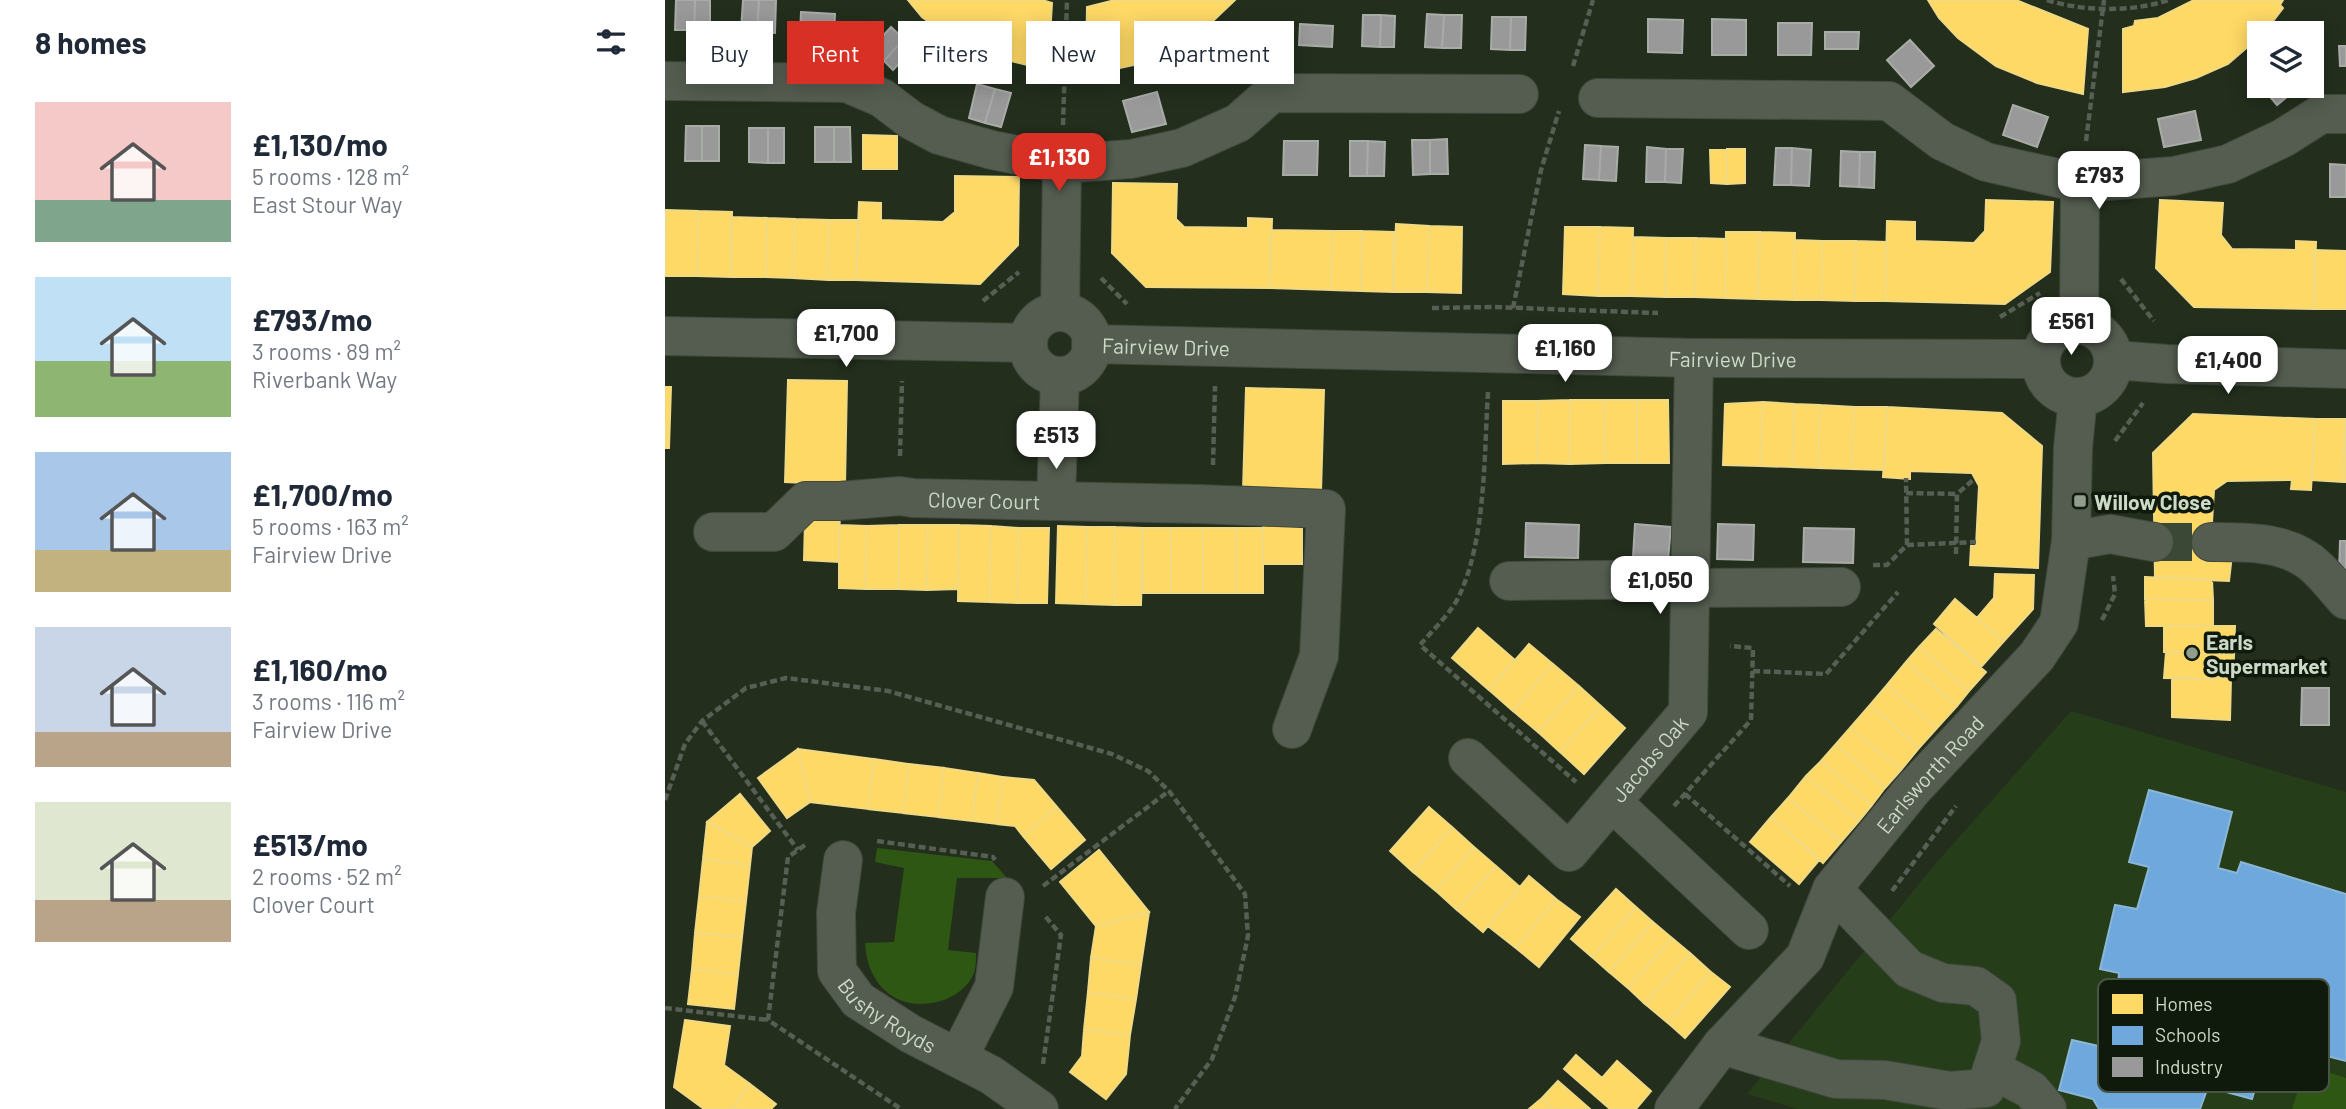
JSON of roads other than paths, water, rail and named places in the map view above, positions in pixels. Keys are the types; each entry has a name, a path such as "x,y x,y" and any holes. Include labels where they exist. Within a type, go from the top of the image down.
{"street":[{"path":"665,81 847,83 882,98 912,120 939,135 992,150 1062,164 1131,159 1182,148 1238,123 1272,93 1518,94"},
{"path":"1583,88 1889,101 1942,141 1986,162 2080,183 2173,176 2228,164 2283,138 2321,114 2346,114"},
{"path":"1060,376 1050,375 1033,363 1027,343 1034,325 1042,318 1060,312 1062,164"},
{"path":"2079,324 2080,183"},
{"name":"Fairview Drive","path":"1060,312 1078,319 1085,326 1091,344 1090,354 1079,370 1060,376"},
{"path":"2079,324 2099,332 2111,349 2113,360 2107,381 2089,395 2078,397 2066,396 2055,390 2047,382 2040,359 2048,338 2067,326 2079,324"},
{"path":"665,336 1027,343"},
{"name":"Fairview Drive","path":"1091,344 1694,358 2040,359"},
{"name":"Jacobs Oak","path":"1468,758 1569,852 1688,712 1694,358"},
{"path":"2113,360 2167,365 2346,369"},
{"name":"Clover Court","path":"1056,501 1060,376"},
{"name":"Earlsworth Road","path":"1674,1109 1722,1045 1805,957 1814,890 2037,656 2059,623 2071,541 2073,448 2078,397"},
{"name":"Clover Court","path":"713,532 774,531 806,501 906,497 1326,509 1319,656 1292,729"},
{"path":"2071,541 2109,534 2154,542"},
{"path":"2211,542 2246,542 2291,550 2315,565 2346,600"},
{"path":"1509,581 1690,584 1855,576"},
{"path":"1612,802 1749,930"},
{"name":"Bushy Royds","path":"843,847 836,913 837,971 858,1000 911,1034 991,1075 1038,1108"},
{"path":"958,1058 994,987 1015,883"},
{"path":"1722,1045 1836,1079 1885,1080 1950,1091 1986,1088 2001,1041 1997,1001 1976,986 1943,983 1909,969 1814,890"},
{"path":"1992,1069 2031,1090 2047,1109"}],"tunnel":[{"path":"2154,542 2211,542"}],"place":[{"name":"Willow Close","path":"2080,501"},
{"name":"Earls Supermarket","path":"2192,653"}]}
